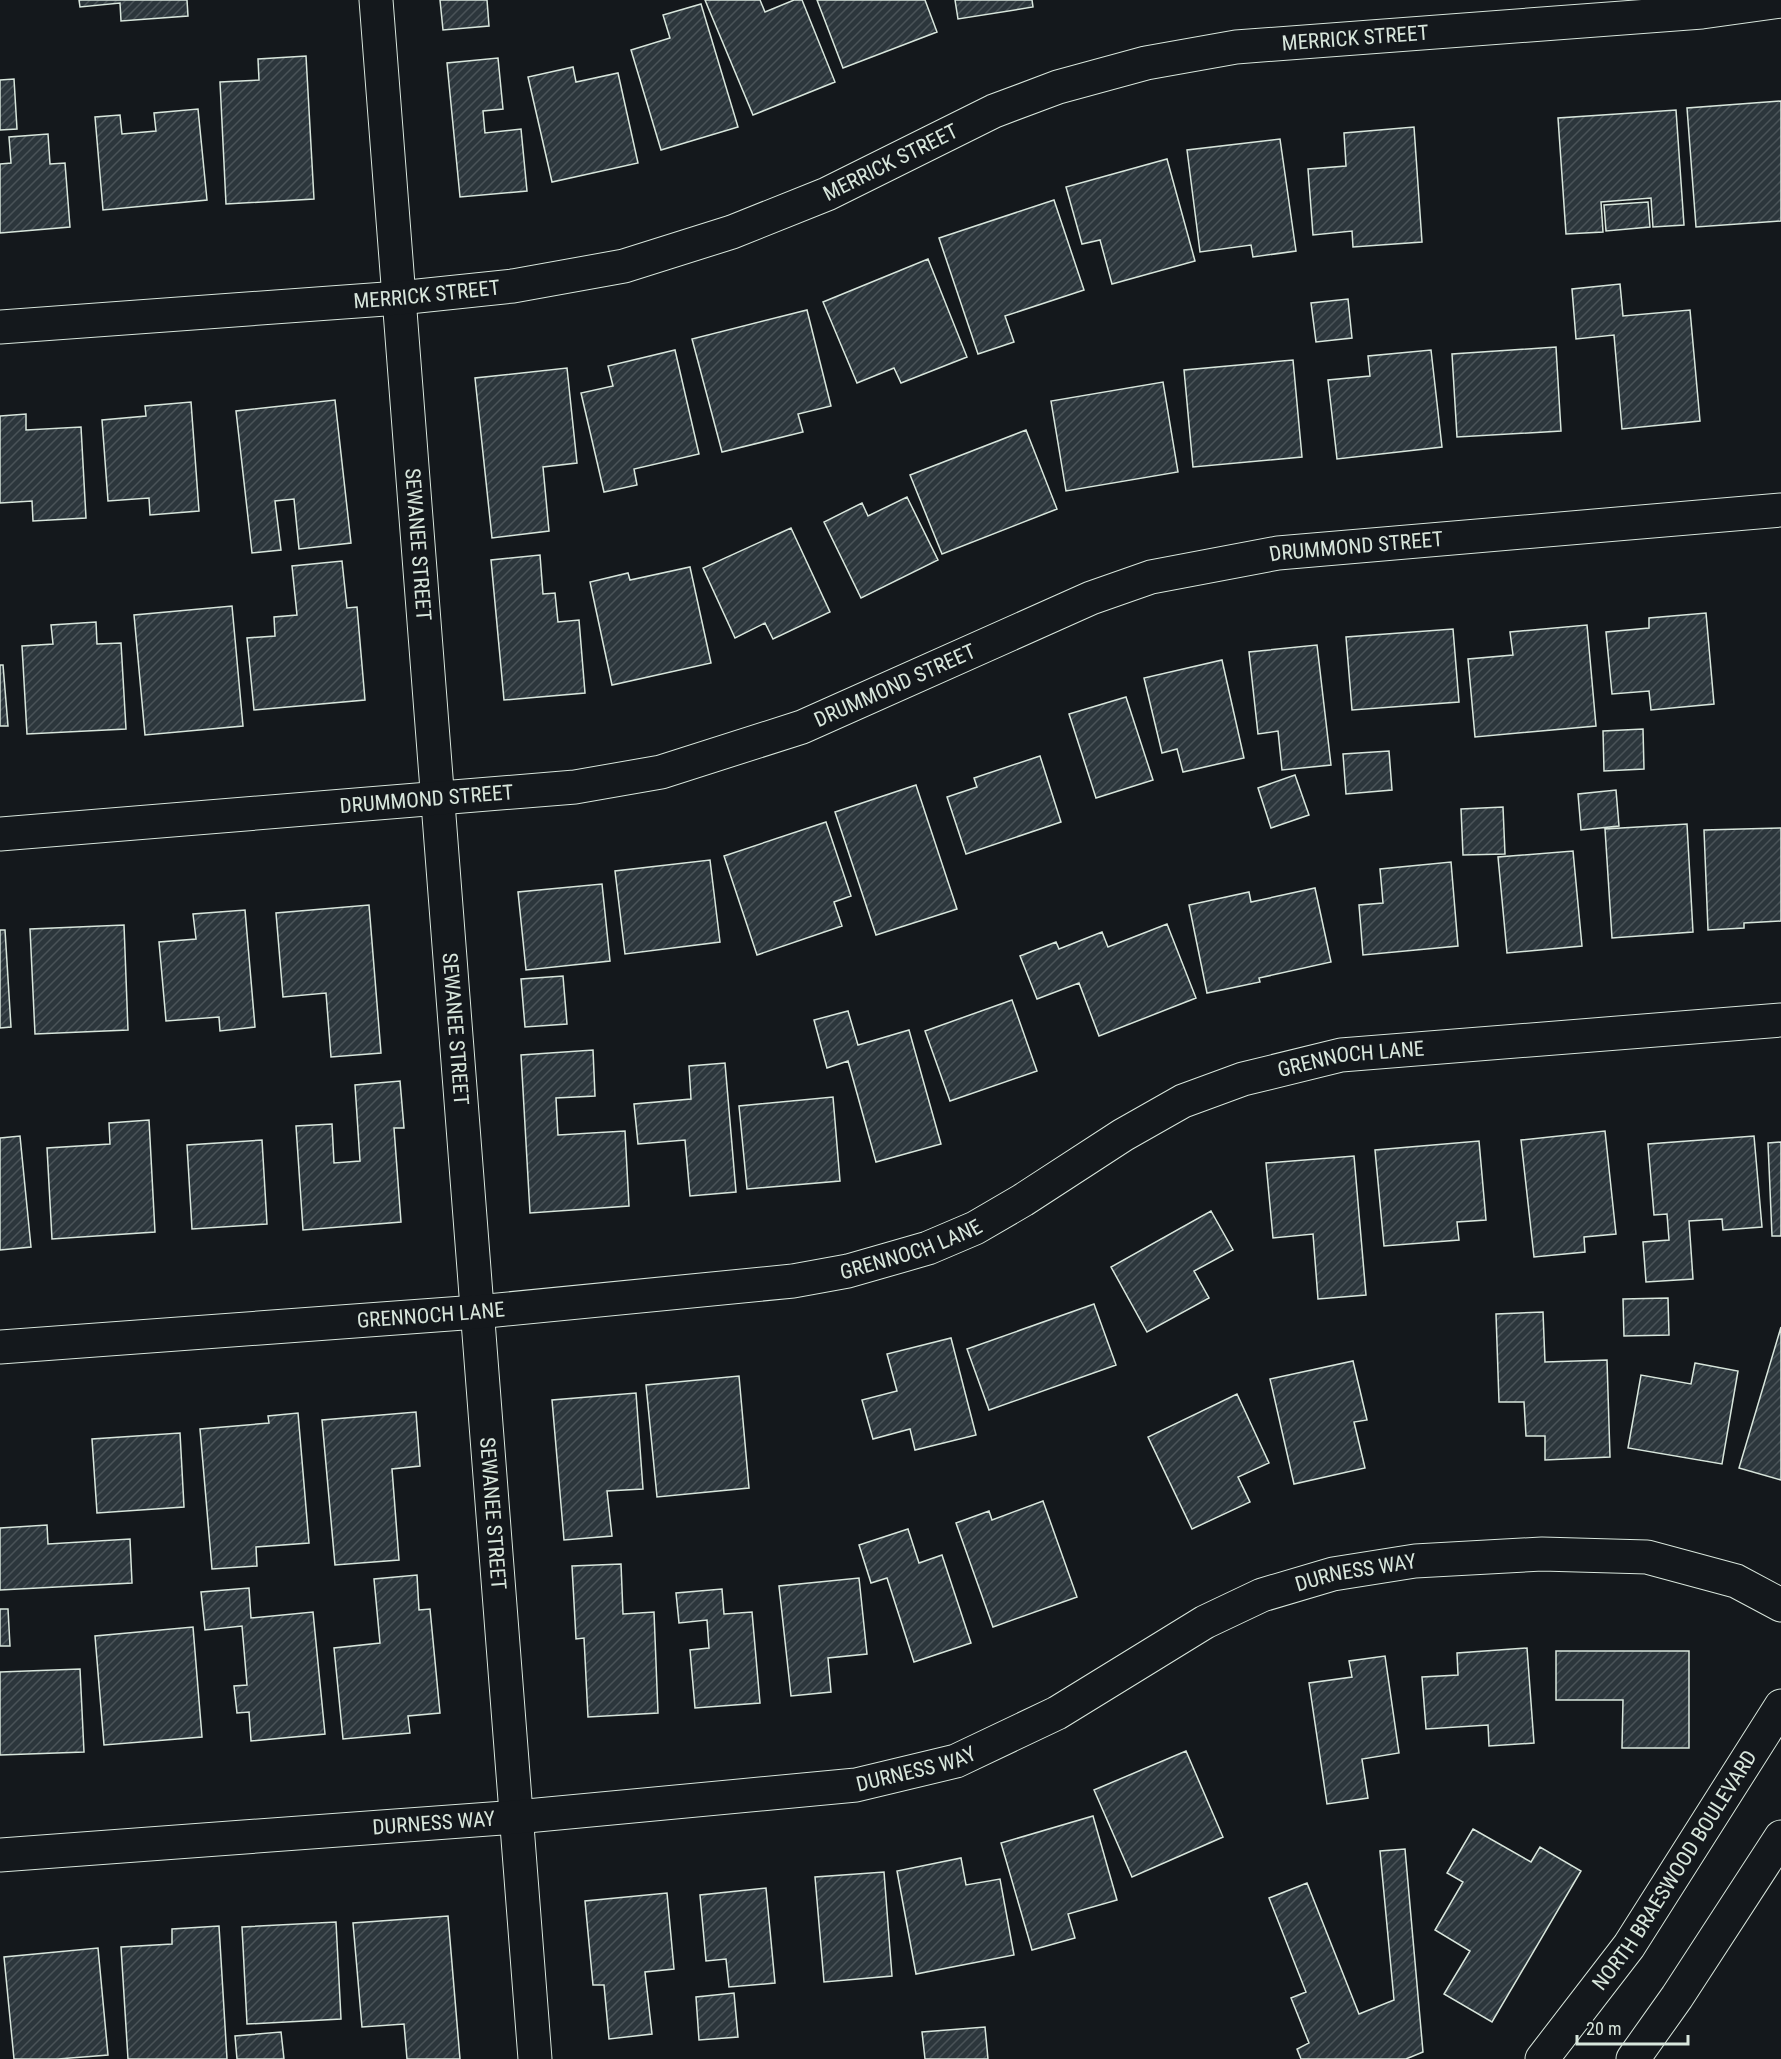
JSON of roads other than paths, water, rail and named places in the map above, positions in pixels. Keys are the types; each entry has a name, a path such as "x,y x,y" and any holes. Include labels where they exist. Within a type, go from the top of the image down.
{"street":[{"name":"SEWANEE STREET","path":"376,0 535,2059"},
{"name":"MERRICK STREET","path":"0,327 399,298 513,286 624,266 732,232 827,194 962,127 1037,95 1146,63 1236,47 1702,12 1781,1"},
{"name":"DRUMMOND STREET","path":"0,834 438,799 575,786 661,772 802,727 1091,598 1151,577 1278,553 1781,510"},
{"name":"GRENNOCH LANE","path":"0,1347 477,1312 793,1281 848,1271 928,1248 975,1228 1023,1200 1123,1135 1183,1101 1243,1079 1291,1065 1341,1055 1781,1020"},
{"name":"DURNESS WAY","path":"0,1855 516,1817 856,1785 956,1761 1057,1713 1205,1622 1262,1595 1333,1574 1415,1561 1542,1554 1647,1557 1736,1581 1781,1605"},
{"name":"NORTH BRAESWOOD BOULEVARD","path":"1542,2059 1629,1946 1781,1706"},
{"path":"1633,2059 1677,1997 1781,1837"}]}
